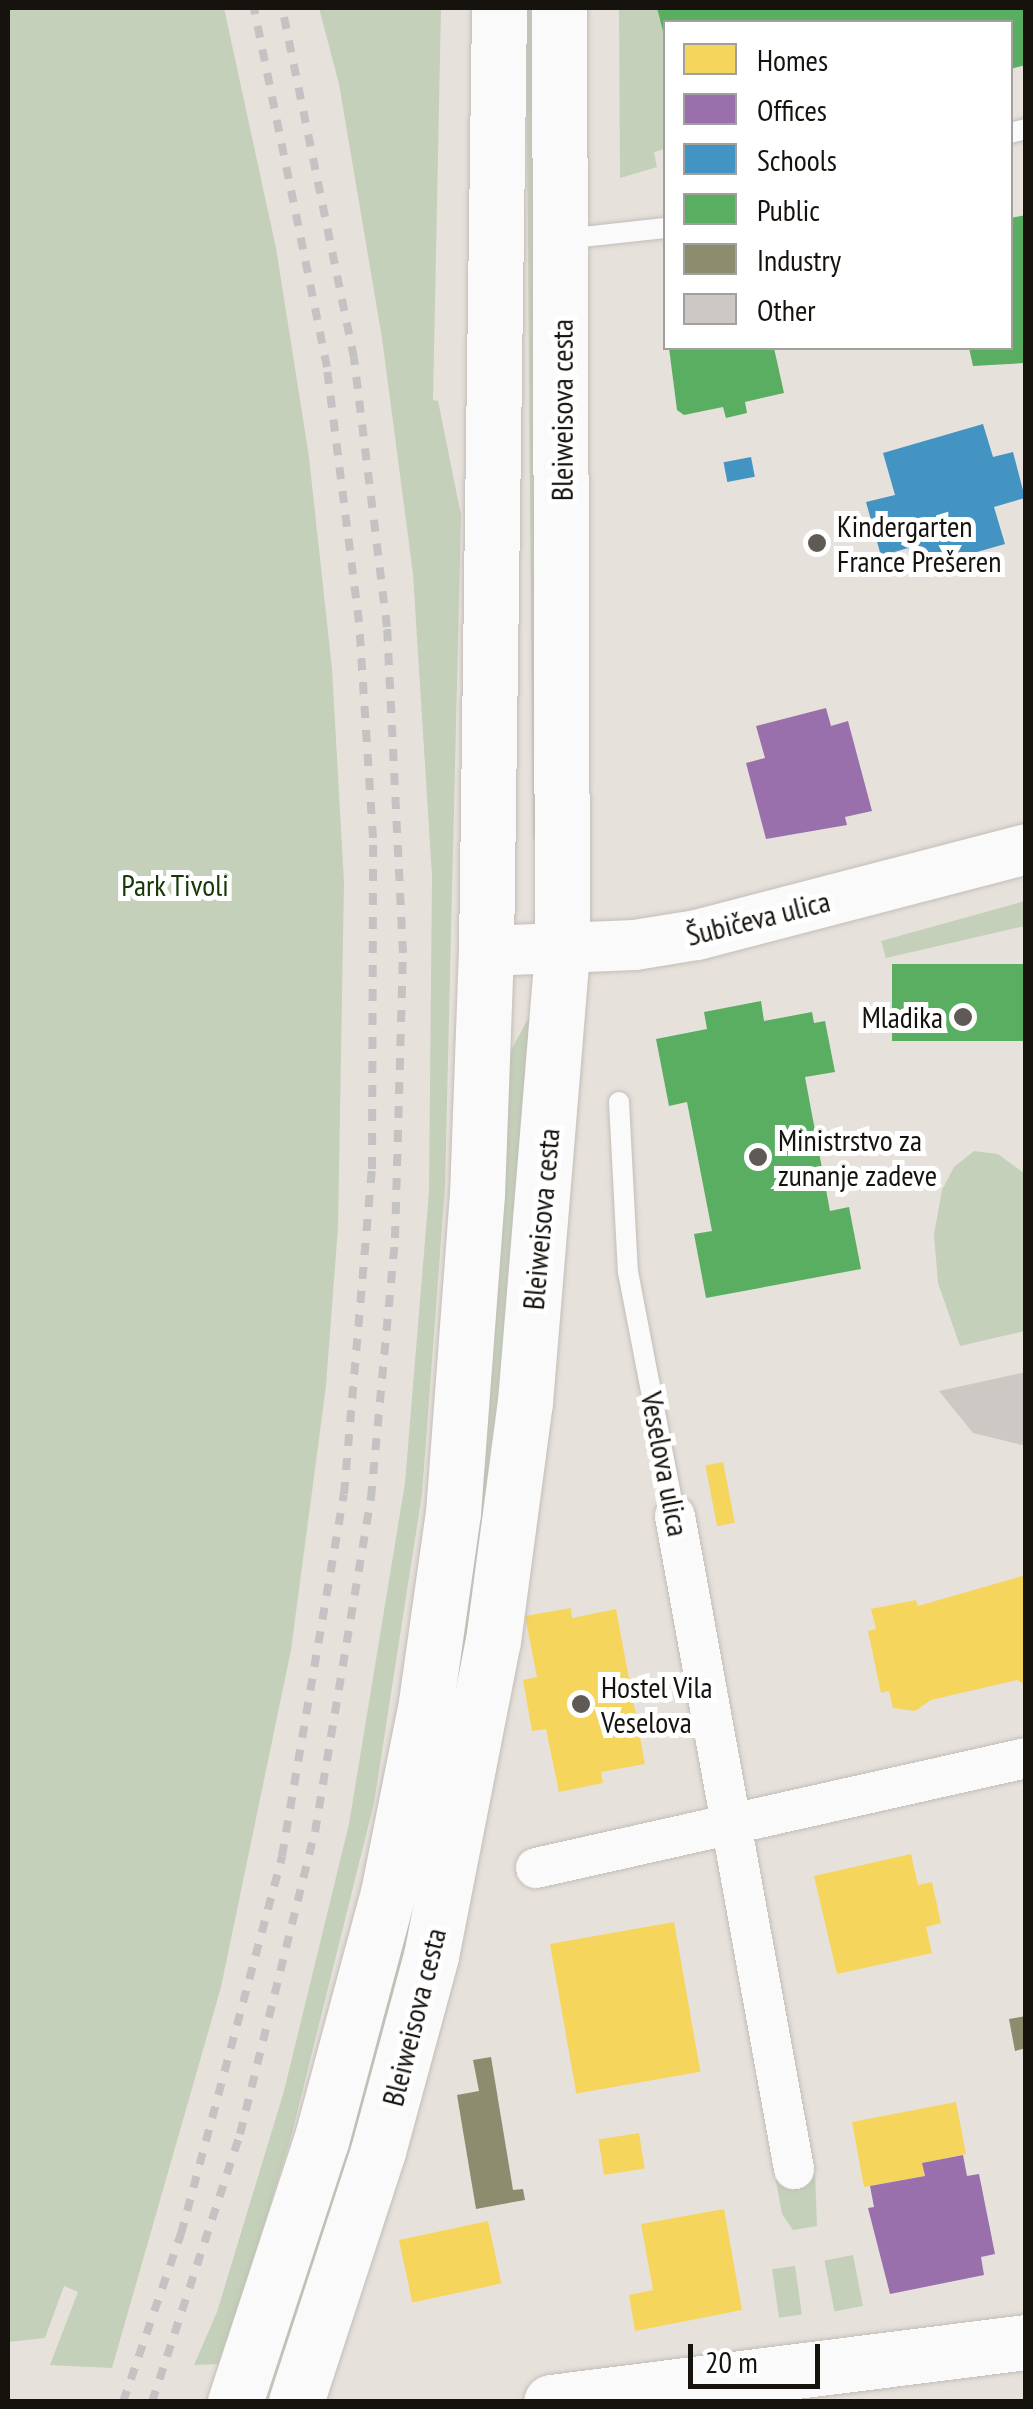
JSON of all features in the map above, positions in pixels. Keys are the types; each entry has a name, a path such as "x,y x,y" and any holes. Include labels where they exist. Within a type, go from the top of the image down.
{"main road":[{"name":"Bleiweisova cesta","path":"242,2380 356,2019 426,1702 464,1386 486,951 499,8"},
{"name":"Bleiweisova cesta","path":"296,2402 399,2078 480,1718 524,1402 562,948 560,8"},
{"path":"551,2402 1026,2342"}],"street":[{"name":"Šubičeva ulica","path":"486,951 697,935 1026,849"},
{"name":"Veselova ulica","path":"674,1516 794,2169"},
{"path":"536,1868 1026,1758"}],"lane":[{"path":"561,239 663,228"},
{"name":"Veselova ulica","path":"620,1102 628,1272 674,1516"}],"green space":[{"name":"Park Tivoli","path":"8,8 224,8 276,248 309,457 332,669 344,882 338,1227 326,1386 291,1650 221,1987 112,2368 50,2365 78,2292 64,2286 45,2338 8,2342"},
{"path":"319,8 441,8 433,400 438,401 461,515 445,1186 422,1494 374,1803 290,2141 251,2267 218,2364 194,2365 217,2312 284,2091 349,1824 405,1483 429,1192 432,876 413,574 382,338 339,84"},
{"path":"526,8 538,8 542,839 533,839"},
{"path":"619,8 657,8 663,29 663,150 654,152 657,167 620,178"},
{"path":"1025,901 1025,926 886,958 881,941"},
{"path":"529,1017 534,1026 481,1572 391,2025 291,2349 277,2346 300,2280 509,1054"},
{"path":"974,1151 998,1154 1025,1174 1025,1331 960,1346 938,1283 934,1234 942,1190 954,1167"},
{"path":"815,2172 817,2226 793,2230 782,2214 776,2181"},
{"path":"853,2255 863,2306 834,2312 825,2261"},
{"path":"795,2266 802,2315 779,2318 772,2269"}],"building: Homes":[{"path":"723,1462 735,1523 717,1526 705,1465"},
{"path":"1026,1575 1026,1685 1017,1680 931,1700 915,1711 893,1708 889,1691 881,1693 868,1631 876,1629 871,1609 916,1600 918,1606"},
{"name":"Hostel Vila Veselova","path":"571,1608 572,1618 616,1609 645,1764 601,1772 603,1783 559,1792 546,1729 532,1731 523,1680 537,1677 525,1616"},
{"path":"911,1854 918,1885 932,1882 941,1923 926,1927 932,1953 837,1974 814,1876"},
{"path":"674,1922 700,2072 576,2094 550,1944"},
{"path":"956,2102 966,2154 922,2163 925,2176 864,2187 852,2122"},
{"path":"639,2133 645,2169 604,2175 599,2139"},
{"path":"724,2209 742,2310 635,2331 629,2295 653,2290 641,2224"},
{"path":"488,2221 501,2284 412,2303 399,2240"}],"building: Offices":[{"path":"826,708 831,726 848,721 872,811 845,817 847,825 766,839 746,763 765,758 756,726"},
{"path":"963,2155 967,2176 979,2174 995,2254 981,2257 984,2275 890,2294 868,2208 874,2207 870,2186 925,2176 922,2163"}],"building: Schools":[{"name":"Kindergarten France Prešeren","path":"983,424 993,457 1013,452 1025,498 994,507 1005,544 914,570 908,548 881,556 866,502 895,495 883,453"},
{"path":"751,457 755,477 727,482 724,462"}],"building: Public":[{"path":"657,8 1026,8 1026,65 1013,68 1013,20 663,20 663,31"},
{"path":"1026,215 1026,363 973,366 969,350 1013,350 1013,217"},
{"path":"669,350 774,350 784,393 745,402 747,413 726,418 723,407 684,415 677,410"},
{"name":"Mladika","path":"892,964 1026,964 1026,1041 892,1041"},
{"name":"Ministrstvo za zunanje zadeve","path":"761,1001 764,1021 812,1012 814,1023 825,1021 835,1072 805,1077 830,1211 849,1207 861,1269 706,1298 694,1234 712,1231 687,1102 669,1106 656,1039 707,1029 704,1012"}],"building: Industry":[{"path":"1026,2016 1026,2048 1015,2051 1009,2019"},
{"path":"491,2057 513,2190 523,2189 525,2200 476,2209 457,2095 479,2091 473,2060"}],"building: Other":[{"path":"1026,1372 1026,1446 973,1433 939,1391"}],"railway":[{"path":"123,2402 181,2234 282,1856 344,1494 372,1169 373,838 359,622 327,367 254,8"},
{"path":"152,2402 240,2134 315,1832 371,1498 395,1238 403,953 387,627 354,358 282,8"}],"place":[{"name":"Kindergarten France Prešeren","path":"817,543"},
{"name":"Mladika","path":"963,1017"},
{"name":"Ministrstvo za zunanje zadeve","path":"758,1157"},
{"name":"Hostel Vila Veselova","path":"581,1704"}]}
